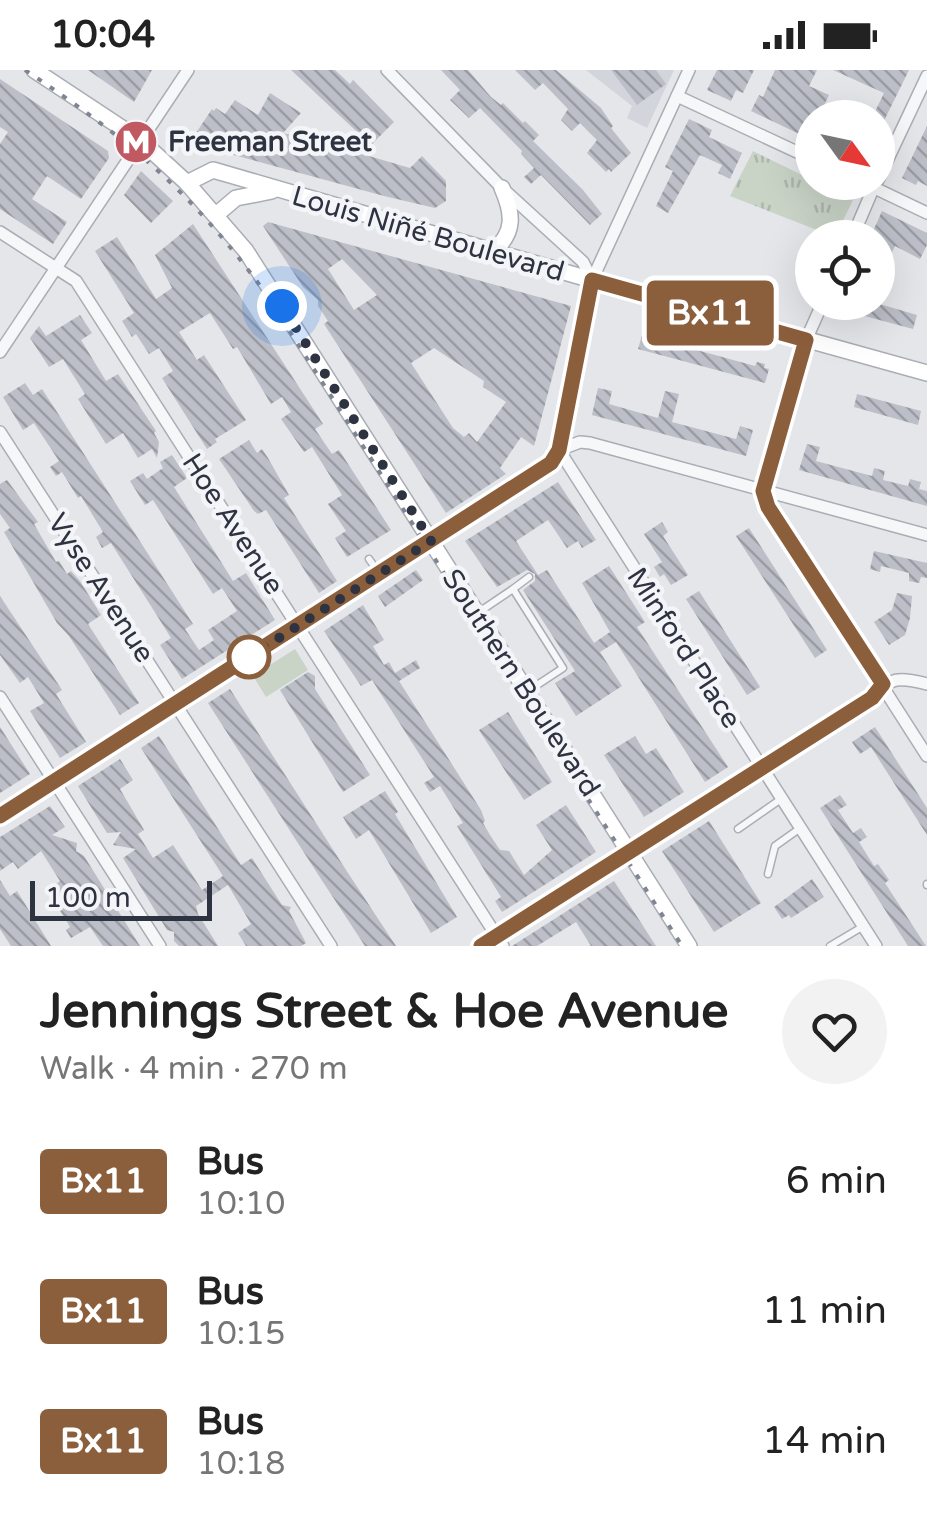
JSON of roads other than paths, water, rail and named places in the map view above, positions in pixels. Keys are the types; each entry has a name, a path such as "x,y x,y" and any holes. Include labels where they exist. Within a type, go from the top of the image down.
{"main road":[{"name":"Southern Boulevard","path":"34,70 140,140 187,183 246,252 690,946"},
{"name":"Louis Niñé Boulevard","path":"187,183 213,170 927,373"},
{"path":"492,252 506,238 511,226 512,211 502,188"},
{"name":"Louis Niñé Boulevard","path":"216,214 236,198 276,190"}],"street":[{"path":"0,352 188,70"},
{"path":"387,70 502,188 583,262 592,280"},
{"path":"0,816 551,463 559,450 592,280 689,70"},
{"path":"895,138 927,76"},
{"path":"677,96 795,152"},
{"path":"895,196 927,213"},
{"name":"Hoe Avenue","path":"0,232 76,280 500,941"},
{"path":"815,320 763,491 768,507 927,756"},
{"name":"Vyse Avenue","path":"0,432 332,946"},
{"path":"559,450 580,442 590,443 927,535"},
{"name":"Minford Place","path":"559,450 876,946"},
{"path":"481,946 500,941 629,852 872,698 883,684 905,678 927,684"},
{"path":"0,698 160,946"}],"lane":[{"path":"370,559 380,574"},
{"path":"478,613 529,577"},
{"path":"513,588 563,668 527,692"},
{"path":"738,830 781,799"},
{"path":"768,874 775,846 800,829"},
{"path":"830,946 863,926"}],"railway":[{"path":"25,70 95,119 155,168 210,224 264,291 682,946"}],"place":[{"name":"Freeman Street","path":"136,142"}]}
